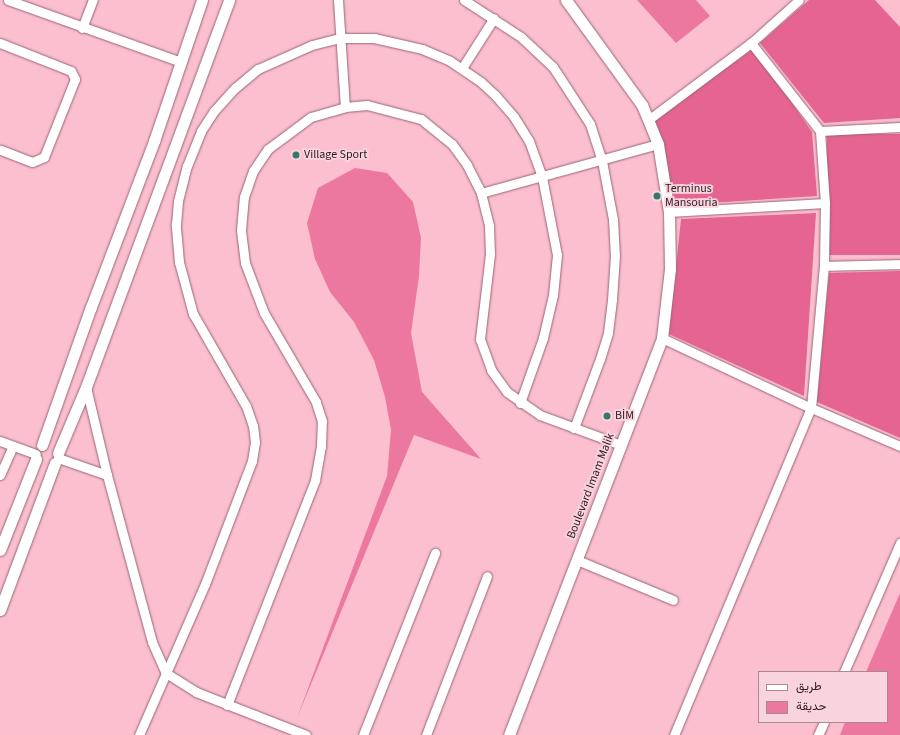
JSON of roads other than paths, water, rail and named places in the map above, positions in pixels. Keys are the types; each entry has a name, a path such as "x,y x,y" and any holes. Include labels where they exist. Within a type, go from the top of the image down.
{"street":[{"path":"8,0 82,28 181,62"},
{"path":"82,28 93,0"},
{"path":"0,550 38,453 181,62 202,0"},
{"path":"0,610 57,458 86,388 190,112 229,0"},
{"path":"338,0 345,107"},
{"path":"464,0 494,18 521,37 553,67 590,124 602,161 613,219 615,255 612,300 606,340 574,428"},
{"name":"Boulevard Imam Malik","path":"509,735 662,338 670,270 669,212 658,144 642,105 566,0"},
{"path":"648,120 751,43 799,0"},
{"path":"462,68 494,18"},
{"path":"139,735 242,490 252,461 255,442 253,426 246,406 203,334 184,286 179,262 176,224 178,201 187,166 201,130 214,111 234,88 258,69 278,58 312,45 340,38 398,42 422,49 462,68 495,95 514,117 529,141 542,177 557,256 555,276 543,338 520,403"},
{"path":"0,43 72,71 75,78 44,157 32,162 0,150"},
{"path":"674,735 811,408 824,266 825,203 820,131 751,43"},
{"path":"227,704 315,480 321,447 322,421 316,402 264,313 245,263 241,230 244,197 253,172 268,149 311,116 345,107 367,105 421,119 452,144 467,165 481,193 489,226 490,254 480,339 491,370 507,392 520,403 540,415 621,445"},
{"path":"820,131 900,127"},
{"path":"481,193 602,161 658,144"},
{"path":"669,212 825,203"},
{"path":"824,266 900,264"},
{"path":"662,338 811,408 900,446"},
{"path":"86,388 107,475 152,642 166,673 196,692 305,735"},
{"path":"0,441 38,453 46,466 57,458"},
{"path":"38,453 49,444 57,458 107,475"},
{"path":"0,475 13,446"},
{"path":"844,671 900,543"},
{"path":"363,735 435,553"},
{"path":"577,560 673,600"},
{"path":"426,735 487,576"},
{"path":"818,735 824,723"}],"place":[{"name":"Village Sport","path":"296,155"},
{"name":"Terminus Mansouria","path":"657,196"},
{"name":"BİM","path":"607,416"}]}
